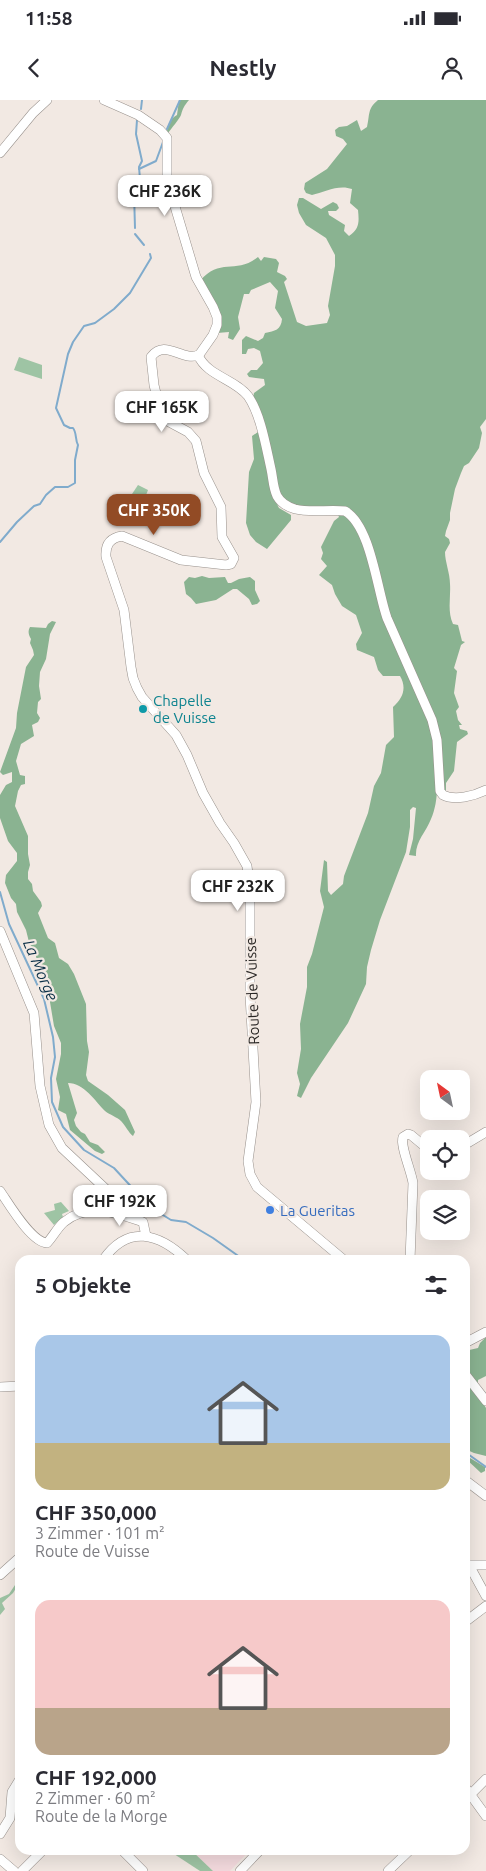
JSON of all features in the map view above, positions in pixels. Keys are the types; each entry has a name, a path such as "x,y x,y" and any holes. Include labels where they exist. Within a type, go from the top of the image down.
{"street":[{"path":"0,153 33,113 47,100"},
{"path":"104,100 142,118 160,130 167,138 167,175 171,193 196,277 215,309 217,317 217,325 213,335 198,355 210,370 240,388 253,404 259,420 275,489 280,500 287,506 297,510 345,511 358,524 372,559 387,618 432,720 437,740 440,791 443,795 454,798 486,790"},
{"name":"Route de Vuisse","path":"198,355 187,357 166,349 156,352 152,355 150,361 162,418 188,432 197,444 204,473 221,507 222,538 234,555 234,560 226,566 184,561 122,536 110,541 106,550 106,557 124,610 131,667 142,697 176,735 187,755 203,793 246,866 250,888 250,996 256,1102 248,1161 250,1174 257,1187 338,1255"},
{"path":"0,930 34,1013 40,1086 49,1125 62,1148 111,1194 114,1202 111,1212"},
{"path":"470,1142 486,1132"},
{"path":"410,1255 413,1183 402,1142 408,1134 420,1142"},
{"path":"0,1191 26,1226 42,1243 47,1244 55,1231 72,1217 99,1210 143,1222 146,1236"},
{"path":"106,1255 108,1251 123,1240 146,1236 171,1246 181,1255"},
{"path":"470,1340 486,1332"},
{"path":"470,1380 486,1401"},
{"path":"0,1387 15,1386"},
{"path":"470,1484 486,1496"},
{"path":"0,1575 15,1562"},
{"path":"470,1565 486,1565"},
{"path":"470,1570 486,1596"},
{"path":"470,1618 486,1606"},
{"path":"470,1792 486,1779"},
{"path":"0,1834 10,1818 12,1792 15,1787"},
{"path":"470,1797 486,1816"},
{"path":"22,1871 38,1855"},
{"path":"127,1855 143,1871"},
{"path":"240,1871 255,1855"},
{"path":"388,1871 405,1855"},
{"path":"0,1859 14,1871"}],"shaded area":[{"path":"196,1855 245,1855 230,1871 213,1871"}],"green space":[{"path":"179,100 189,100 168,133 170,122 177,115"},
{"path":"378,100 486,100 486,419 480,427 482,433 479,448 469,463 464,466 455,489 450,520 445,536 449,539 450,543 445,552 450,580 450,614 453,624 458,625 462,641 465,642 461,645 454,668 457,671 454,693 459,707 456,711 458,720 462,725 459,725 460,729 467,731 468,734 457,742 454,771 446,783 446,792 437,788 434,812 419,842 416,856 409,855 413,839 416,808 413,807 410,810 410,827 406,852 380,920 367,967 366,984 348,1023 311,1078 301,1098 297,1096 300,1084 297,1073 301,1049 300,1024 307,987 307,967 324,907 320,891 324,860 327,862 328,891 331,895 343,884 344,876 368,813 374,786 381,773 386,745 394,737 393,707 403,693 403,685 400,676 383,676 378,670 374,657 357,650 356,644 362,633 356,615 342,606 332,585 319,575 327,566 321,559 323,553 321,547 334,521 339,517 335,508 296,506 271,492 279,508 291,515 291,520 267,549 256,542 250,535 246,523 249,472 254,459 252,436 261,430 252,402 254,393 265,385 264,379 249,377 247,374 251,370 257,370 263,363 260,351 254,348 248,349 246,354 242,354 242,340 246,336 258,341 263,338 265,333 279,328 282,319 275,308 278,291 270,282 251,290 249,294 244,294 238,317 240,329 233,340 228,338 229,332 217,333 219,327 200,281 214,270 242,265 258,257 261,261 264,257 276,259 279,263 277,272 287,279 284,282 297,322 306,326 327,323 330,315 328,306 335,255 326,238 306,225 297,205 299,198 303,198 321,209 333,202 339,208 336,211 328,211 329,215 345,225 344,231 349,236 355,231 358,224 358,210 350,203 352,189 342,187 312,195 306,193 304,189 305,183 327,169 347,144 343,139 336,136 335,130 357,120 361,131 367,127 370,109"},
{"path":"19,357 42,365 42,379 14,370"},
{"path":"138,485 148,490 143,503 130,497"},
{"path":"202,576 209,578 225,577 228,583 250,577 255,581 255,590 260,601 252,605 249,599 237,589 233,589 216,600 196,604 186,594 184,582 189,577"},
{"path":"52,621 56,622 50,634 46,659 40,672 39,686 41,699 38,702 37,713 40,718 38,722 32,725 34,736 21,744 16,761 20,775 25,776 25,784 21,785 18,791 15,806 28,836 30,865 28,879 32,884 33,891 41,902 42,906 38,913 48,938 55,943 59,958 68,964 74,974 86,1004 89,1052 86,1075 88,1081 125,1110 135,1132 133,1136 118,1118 105,1111 84,1089 68,1083 77,1113 74,1120 76,1126 85,1134 90,1142 98,1145 105,1152 102,1154 95,1151 70,1130 66,1114 58,1110 60,1097 56,1079 61,1054 61,1043 54,1026 49,996 38,969 36,956 17,912 16,904 11,898 5,883 6,875 17,861 17,853 8,841 0,818 0,795 6,785 12,782 12,772 3,775 0,772 16,728 26,667 34,655 30,643 29,628 46,628"},
{"path":"61,1202 69,1211 62,1214 63,1217 54,1225 44,1213 55,1210 54,1204"},
{"path":"486,1337 486,1376 478,1380 478,1395 486,1408 486,1456 470,1451 470,1350 478,1348"},
{"path":"470,1458 485,1467 485,1471 481,1473 470,1463"},
{"path":"15,1585 13,1593 2,1603 5,1609 0,1615 0,1598 9,1594"},
{"path":"176,1855 196,1855 213,1871 200,1871"}],"waterway":[{"path":"141,109 142,100"},
{"path":"167,129 180,100"},
{"path":"135,228 134,193 140,179 139,167 142,161 136,134 137,120"},
{"path":"139,169 156,161 163,142"},
{"path":"135,234 144,245"},
{"path":"0,542 17,522 34,506 40,504 55,487 68,487 75,483 75,460 78,445 75,432 73,428 64,425 56,408 68,354 73,342 84,326 95,323 114,309 130,293 151,258 150,254"},
{"name":"La Morge","path":"0,892 9,924 44,999 53,1037 55,1057 51,1078 52,1102 63,1127 84,1150 114,1168 150,1207 171,1220 186,1222 237,1255"},
{"name":"La Morge","path":"470,1456 486,1467"}],"place":[{"name":"Chapelle de Vuisse","path":"143,709"},
{"name":"La Gueritas","path":"270,1210"}]}
